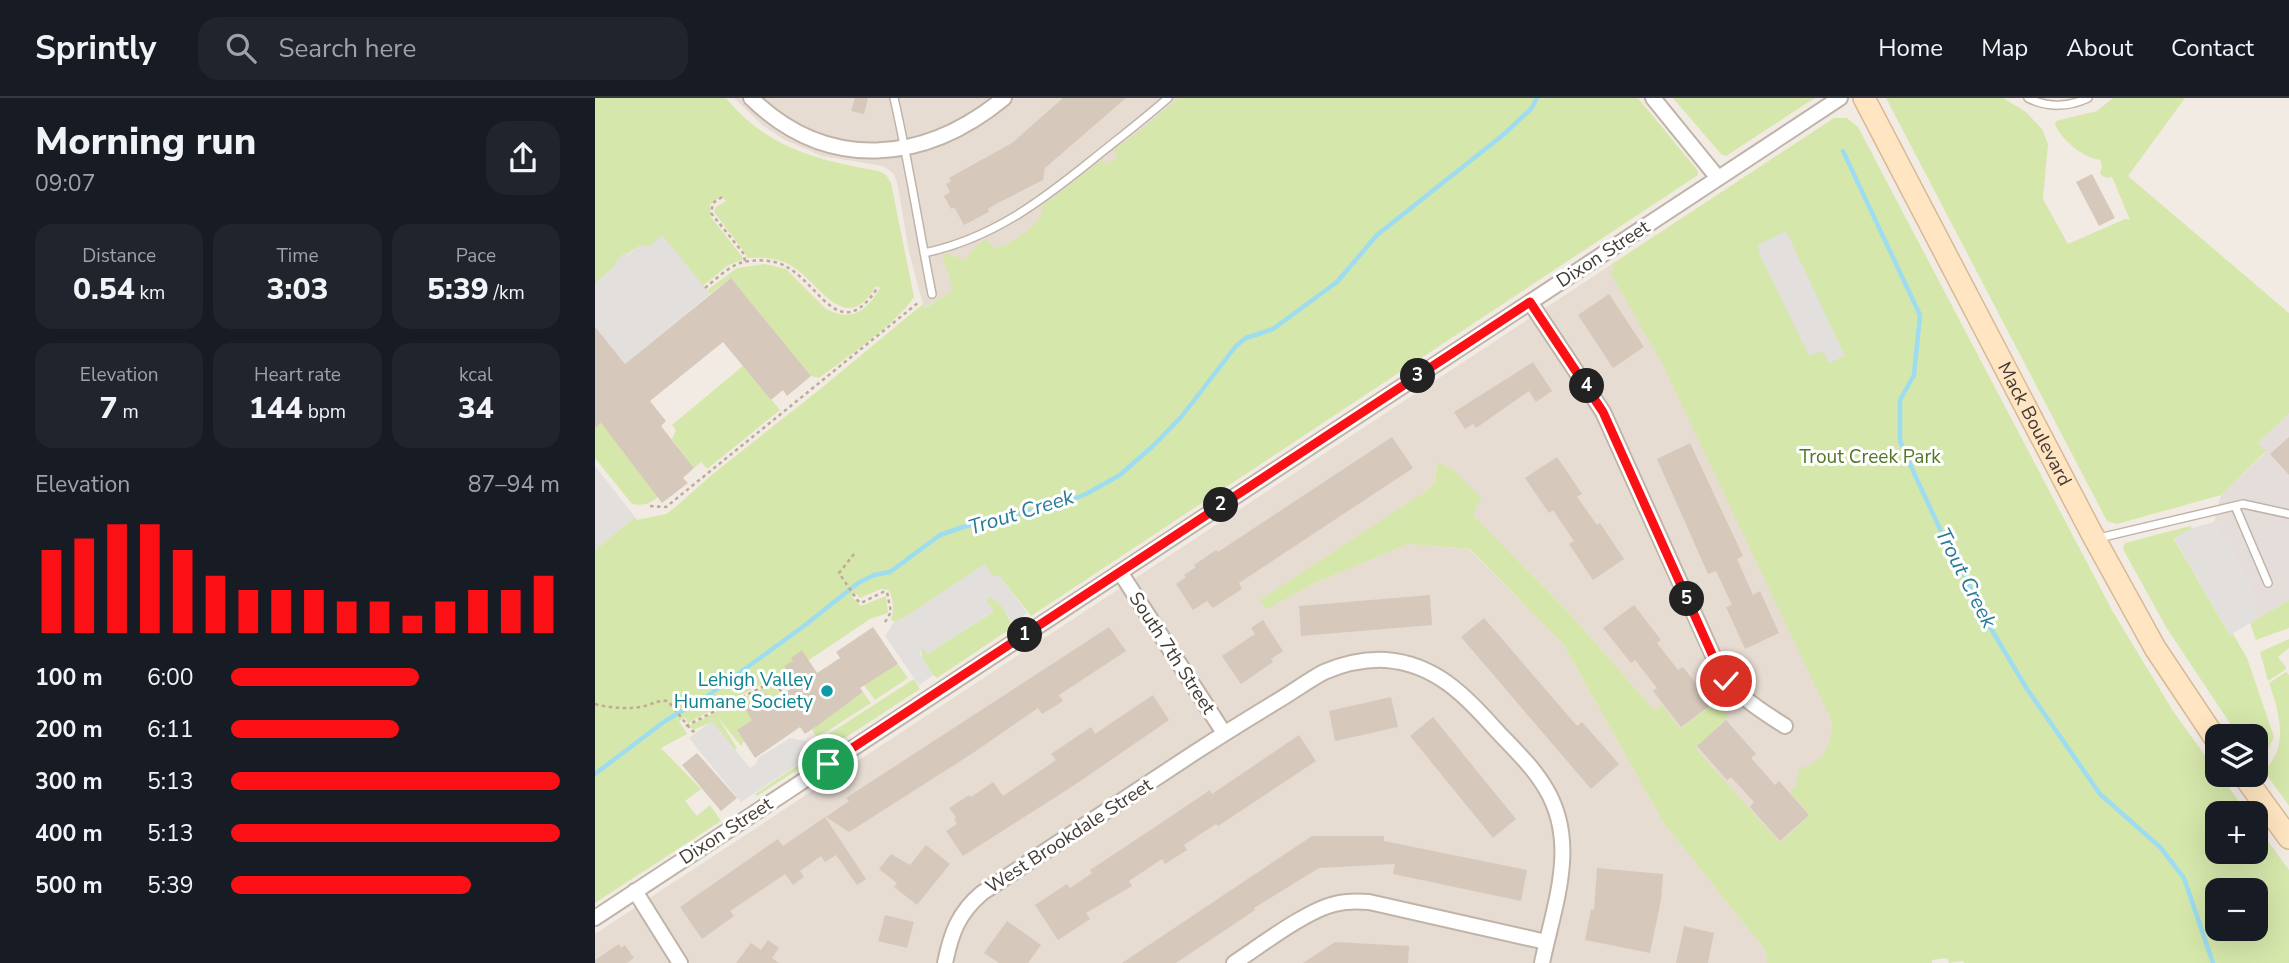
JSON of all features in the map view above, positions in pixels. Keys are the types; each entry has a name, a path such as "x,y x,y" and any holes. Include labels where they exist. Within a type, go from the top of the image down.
{"main road":[{"name":"Mack Boulevard","path":"1864,98 2095,539 2155,648 2206,724"},
{"path":"2252,787 2289,838"}],"street":[{"path":"751,98 781,122 802,134 856,150 881,151 906,149 959,130 1004,98"},
{"path":"1653,98 1718,178"},
{"name":"Dixon Street","path":"595,918 1840,98"},
{"path":"1530,302 1603,412 1726,681 1743,699 1785,726"},
{"name":"South 7th Street","path":"1120,572 1224,733"},
{"name":"West Brookdale Street","path":"945,963 951,934 959,918 982,893 1224,733 1322,673 1342,665 1385,660 1407,663 1427,670 1463,694 1533,770 1555,804 1564,844 1563,864 1542,963"},
{"path":"635,891 680,963"},
{"path":"1234,963 1317,910 1353,901 1369,902 1546,942"}],"lane":[{"path":"894,98 932,294"},
{"path":"924,253 974,239 1025,211 1144,120 1168,98"},
{"path":"2028,98 2046,104 2063,105 2088,98"},
{"path":"2095,539 2243,504 2289,514"},
{"path":"2235,506 2267,583"}],"path":[{"path":"722,197 713,204 711,213 744,254 745,262"},
{"path":"705,288 729,269 745,262 772,262 789,268 836,310 852,310 863,306 878,287"},
{"path":"650,506 666,507 919,302"},
{"path":"854,554 839,573 861,603 887,592 891,612 884,624"},
{"path":"687,726 768,684 774,684 782,692"},
{"path":"595,704 631,708 658,700 668,702 687,726 698,732"}],"shaded area":[{"path":"734,98 1212,98 952,292 924,308 909,252 894,174 883,166 822,156 785,140 762,125"},
{"path":"1786,231 1845,356 1829,363 1824,353 1809,356 1759,253 1758,245"},
{"path":"662,235 710,294 625,364 595,328 595,284 616,265 616,261 624,253 628,255 638,247 651,245"},
{"path":"1612,264 1732,497 1869,778 1780,854 1570,614 1473,515 1437,462 1435,482 1426,491 1261,601 1266,610 1313,584 1408,544 1469,549 1564,645 1663,822 1766,951 1767,963 595,963 595,934"},
{"path":"2289,413 2289,600 2257,619 2251,586 2214,522 2221,495 2266,452 2258,443"},
{"path":"595,466 635,517 595,550"},
{"path":"2214,522 2251,586 2257,619 2230,635 2174,538 2192,528"},
{"path":"985,564 992,575 999,576 1027,613 1012,623 1002,606 990,597 986,600 994,611 927,654 921,647 920,654 933,675 919,685 885,636 894,622"},
{"path":"712,721 750,768 756,764 758,758 790,738 811,742 817,739 824,747 741,802 689,738"}],"green space":[{"path":"595,98 726,98 759,129 795,150 886,175 891,183 914,297 896,318 856,351 819,378 811,376 731,278 710,294 707,290 737,268 765,264 786,269 826,309 844,315 864,308 880,288 876,286 865,301 854,307 843,307 833,302 790,265 769,258 747,258 714,212 716,207 726,201 721,196 710,205 711,217 744,259 727,266 703,286 662,236 651,245 638,247 616,261 616,265 595,284"},
{"path":"1179,98 1638,98 1698,171 1698,175 1031,616 999,576 894,622 891,619 893,604 888,590 881,589 860,598 856,593 852,597 861,606 886,596 888,613 870,619 782,678 764,683 688,723 685,717 679,721 687,734 661,748 701,789 685,801 697,816 710,805 721,821 595,903 595,550 635,517 637,520 666,514 673,509 923,304 925,308 951,292 952,285 942,255 948,254 965,260 977,245 987,239 993,248 1015,240 1035,223 1043,210 1041,207 1102,160 1107,164 1117,157 1113,150"},
{"path":"1673,98 1815,98 1726,156 1721,154"},
{"path":"1886,98 2003,98 2026,112 2042,129 2048,144 2043,199 2068,244 2125,219 2130,220 2112,177 2107,178 2100,174 2100,160 2087,156 2068,143 2055,125 2056,121 2097,111 2113,98 2185,98 2128,176 2289,313 2289,413 2258,443 2266,451 2221,495 2117,524 2107,521"},
{"name":"Trout Creek Park","path":"1834,118 1847,118 1858,127 2113,612 2173,711 2205,755 2205,787 2229,787 2239,801 2205,801 2205,864 2268,864 2268,841 2289,870 2289,963 1949,963 1947,958 1932,960 1932,963 1767,963 1766,951 1663,822 1564,645 1470,549 1408,544 1313,584 1266,610 1260,600 1426,491 1435,482 1437,462 1455,471 1481,498 1473,515 1570,614 1655,711 1662,705 1680,729 1719,699 1728,717 1695,748 1780,843 1810,815 1790,792 1795,787 1800,768 1815,762 1825,751 1831,737 1832,721 1663,365 1610,272 1614,269 1612,264"},
{"path":"743,366 780,410 707,469 701,462 694,468 672,439 676,430 672,425"},
{"path":"601,423 658,497 646,504 632,504 595,458 595,428"},
{"path":"2190,526 2192,528 2174,539 2230,635 2233,634 2247,658 2274,737 2268,749 2268,724 2230,724 2166,627 2123,549 2125,543"},
{"path":"991,596 1002,606 1013,627 937,678 925,664 921,646 927,654 993,612 986,600"},
{"path":"2289,600 2289,628 2256,640 2250,623"},
{"path":"2289,639 2289,648 2278,657 2286,667 2285,670 2268,681 2260,652"},
{"path":"898,664 908,678 875,700 864,685"},
{"path":"2286,672 2289,675 2289,806 2268,777 2268,766 2277,751 2280,730 2269,683"},
{"path":"914,679 920,689 828,749 817,739 827,735"},
{"path":"768,685 774,686 779,693 774,705 737,730 744,741 741,746 717,716 737,748 735,750 712,722 693,730 689,726"},
{"path":"863,692 871,703 816,736 812,730 817,725"},
{"path":"813,755 814,759 757,796 755,794"}],"building":[{"path":"855,98 868,98 864,114 851,111"},
{"path":"1063,98 1126,98 1045,168 1043,180 998,203 988,209 989,212 964,225 944,196 950,192 946,184 951,181 949,178 1012,143"},
{"path":"2092,174 2115,218 2099,226 2076,182"},
{"path":"731,278 811,376 787,396 783,390 771,400 723,342 650,401 666,421 661,426 694,468 683,478 688,483 662,503 601,423 595,428 595,327 625,364"},
{"path":"1609,294 1644,347 1613,368 1578,315"},
{"path":"1533,362 1552,391 1536,402 1529,391 1476,428 1473,424 1465,429 1454,412"},
{"path":"1392,437 1413,468 1239,583 1242,589 1213,608 1207,601 1193,610 1176,584 1196,567 1194,565 1216,550 1218,552"},
{"path":"2289,437 2289,475 2270,454"},
{"path":"1690,443 1743,556 1737,559 1753,595 1760,591 1779,633 1745,649 1726,607 1732,605 1716,571 1708,574 1657,459"},
{"path":"1557,457 1582,494 1577,497 1597,525 1600,523 1624,559 1593,580 1569,544 1574,541 1553,510 1549,513 1525,478"},
{"path":"1430,595 1432,625 1301,636 1299,606"},
{"path":"1634,605 1661,640 1657,643 1678,670 1683,667 1712,704 1681,727 1653,691 1657,688 1635,660 1631,663 1603,628"},
{"path":"1484,618 1577,726 1582,722 1619,764 1591,789 1461,637"},
{"path":"1263,620 1283,651 1271,659 1273,662 1241,684 1222,656 1255,634 1251,628"},
{"name":"Lehigh Valley Humane Society","path":"873,627 898,664 860,688 863,692 805,734 800,727 755,758 737,730 752,720 744,707 766,693 772,701 797,685 784,666 793,661 791,658 802,650 817,673 840,658 836,652"},
{"path":"1109,627 1126,651 1059,695 1063,701 1042,714 1038,708 849,832 826,817 849,801 846,798"},
{"path":"1153,695 1169,720 1073,786 963,856 946,831 957,824 954,819 956,817 949,808 993,782 1003,796 1056,760 1051,754 1091,727 1095,734"},
{"path":"1391,697 1398,727 1335,741 1329,711"},
{"path":"1433,717 1516,819 1493,838 1410,736"},
{"path":"1726,720 1756,754 1751,758 1775,785 1779,781 1809,815 1780,841 1750,807 1754,802 1731,777 1727,780 1697,746"},
{"path":"1299,735 1316,761 1218,826 1216,824 1184,845 1187,850 1165,864 1162,859 1129,881 1132,886 1086,913 1090,919 1058,940 1035,905 1067,884 1070,888 1092,873 1090,870 1210,790 1212,794"},
{"path":"697,753 737,798 721,811 682,765"},
{"path":"825,817 866,879 857,885 836,855 825,862 821,856 800,871 804,877 793,885 785,874 730,911 734,916 702,939 680,907 778,839 783,846"},
{"path":"1312,836 1384,836 1384,841 1527,870 1521,901 1393,874 1395,864 1319,868 1254,908 1255,910 1176,963 1122,963"},
{"path":"926,845 950,864 917,905 894,887 897,883 879,869 891,854 910,865"},
{"path":"1597,868 1663,874 1661,900 1650,953 1585,940 1591,909 1594,910"},
{"path":"885,915 914,922 907,948 878,941"},
{"path":"1007,921 1041,945 1028,963 999,963 984,953"},
{"path":"1684,926 1714,933 1708,963 1676,963"},
{"path":"768,940 779,948 772,958 779,963 736,963 751,943 761,950"},
{"path":"1335,942 1409,946 1408,963 1303,963"},
{"path":"619,944 621,948 625,945 634,958 627,963 595,963 595,960"}],"waterway":[{"name":"Trout Creek","path":"595,774 665,721 706,697 804,626 858,583 874,575 890,572 940,535 1064,503 1120,475 1182,416 1236,346 1246,338 1273,329 1337,282 1377,235 1503,135 1531,109 1537,98"},
{"name":"Trout Creek","path":"1843,151 1920,315 1914,375 1900,400 1900,441 1914,473 1981,612 2027,689 2100,794 2160,847 2184,878 2213,963"}],"place":[{"name":"Lehigh Valley Humane Society","path":"827,691"}],"route":[{"path":"828,764 1530,302 1603,412 1726,681"}]}
